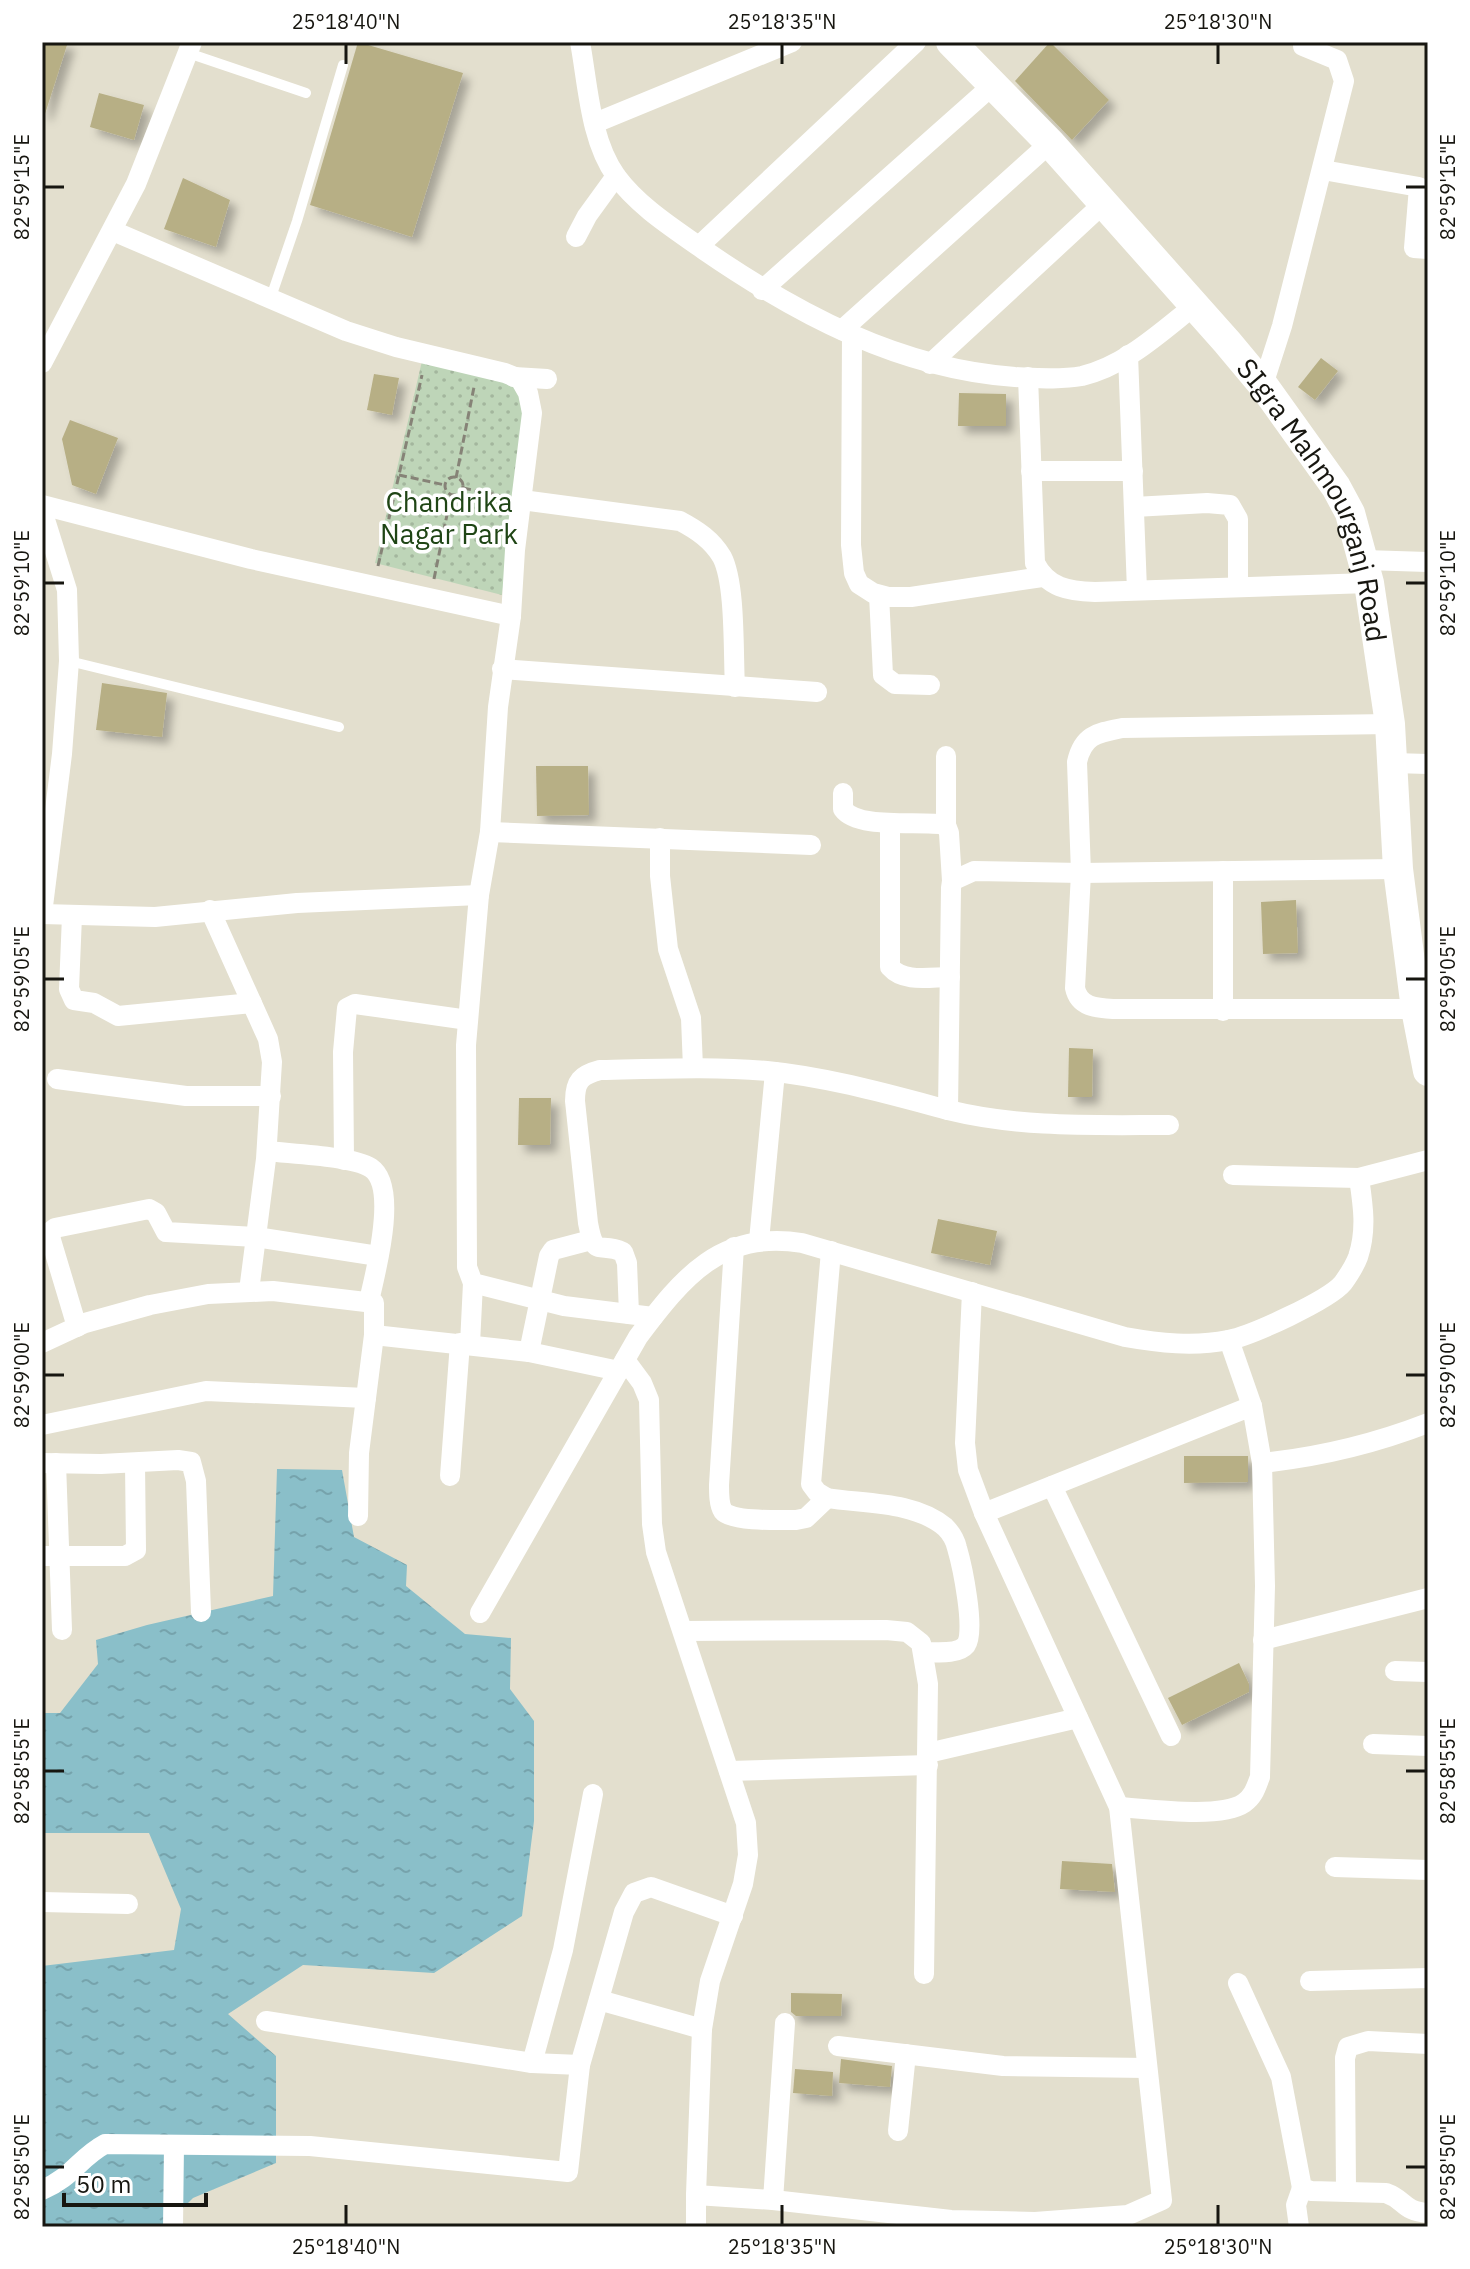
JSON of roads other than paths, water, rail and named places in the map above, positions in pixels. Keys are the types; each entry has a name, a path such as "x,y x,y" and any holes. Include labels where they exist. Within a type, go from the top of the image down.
{"street":[{"path":"580,42 595,123 603,151 616,176 656,217 762,290 847,332 930,364 1028,377 1083,375 1128,355 1194,306"},
{"path":"595,123 792,42"},
{"path":"699,246 916,42"},
{"name":"SIgra Mahmourganj Road","path":"951,42 1050,143 1263,385 1336,487 1350,513 1367,572 1390,724 1398,869 1416,1009 1428,1071"},
{"path":"1263,385 1282,326 1344,81 1337,60 1303,46 1303,42"},
{"path":"42,363 136,184 190,47"},
{"path":"762,290 993,85"},
{"path":"1042,577 911,597 879,595 859,584 854,573 851,545 847,332 1050,143"},
{"path":"1323,170 1419,187 1414,248 1428,249"},
{"path":"576,237 616,176"},
{"path":"930,364 1104,203"},
{"path":"113,231 346,331 520,379 528,393 532,413 515,550 511,616 502,669 490,832 479,895 468,1020 465,1253 473,1283 450,1476"},
{"path":"1128,355 1137,590"},
{"path":"514,377 547,379"},
{"path":"1028,377 1035,563 1042,577 1058,588 1077,591 1238,587 1428,562"},
{"path":"1031,471 1133,471"},
{"path":"522,500 680,521 711,542 723,559 729,583 735,687"},
{"path":"1134,507 1207,503 1230,505 1238,519 1238,587"},
{"path":"42,508 251,559 511,616"},
{"path":"42,508 67,590 69,661 62,754 42,914 155,917 362,899 479,895"},
{"path":"879,595 883,675 895,684 930,685"},
{"path":"502,669 817,692"},
{"path":"1390,724 1122,728 1091,737 1080,747 1077,762 1081,873 1075,988 1077,998 1083,1004 1113,1009 1416,1009"},
{"path":"946,756 946,825 952,881 948,1110"},
{"path":"1393,763 1428,764"},
{"path":"843,793 843,809 852,818 946,825"},
{"path":"890,823 890,967 897,975 950,977"},
{"path":"490,832 811,845"},
{"path":"660,838 660,876 668,949 691,1018 693,1068"},
{"path":"952,881 974,871 1081,873 1398,869"},
{"path":"1223,871 1223,1011"},
{"path":"210,910 268,1039 272,1062 267,1151 249,1291"},
{"path":"72,916 69,989 74,1000 94,1003 118,1016 252,1003"},
{"path":"344,1160 343,1052 347,1008 355,1004 468,1020"},
{"path":"629,1314 627,1263 623,1252 595,1247 591,1240 575,1101 577,1082 586,1074 600,1070 693,1068 775,1072 841,1082 985,1119 1041,1125 1169,1125"},
{"path":"759,1241 775,1072"},
{"path":"57,1079 186,1096 271,1096"},
{"path":"267,1151 344,1160 373,1169 380,1183 384,1220 369,1301"},
{"path":"1233,1175 1359,1178 1428,1160"},
{"path":"480,1613 622,1365 653,1317 693,1272 734,1247 775,1239 831,1251 1125,1337 1180,1344 1229,1340 1285,1318 1342,1285 1358,1259 1363,1234 1365,1216 1359,1178"},
{"path":"77,1327 51,1240 52,1229 145,1209 154,1210 166,1232 256,1237 378,1256"},
{"path":"529,1352 553,1250 591,1240"},
{"path":"734,1247 719,1485 722,1510 738,1518 796,1520 806,1518 827,1498"},
{"path":"831,1251 811,1484 827,1498 920,1512 953,1536 964,1586 969,1637 960,1650 924,1652"},
{"path":"473,1283 564,1306 653,1317"},
{"path":"42,1343 77,1327 150,1305 208,1294 249,1291 374,1303 374,1335 359,1453 358,1516"},
{"path":"696,2195 773,2200 951,2223 1035,2224 1128,2215 1162,2200 1119,1807 971,1480 965,1443 972,1292"},
{"path":"374,1335 465,1343 622,1365 642,1383 649,1400 652,1524 656,1552 746,1823 748,1855 743,1884 710,1981 702,2029 696,2227"},
{"path":"1119,1807 1227,1811 1254,1794 1260,1777 1262,1463 1252,1406 1229,1340"},
{"path":"42,1425 206,1391 366,1398"},
{"path":"984,1513 1252,1406"},
{"path":"1262,1463 1313,1457 1356,1447 1428,1423"},
{"path":"62,1630 50,1556 49,1463 186,1460 193,1466 201,1612"},
{"path":"50,1556 125,1556 136,1550 135,1463"},
{"path":"1052,1486 1171,1736"},
{"path":"1263,1640 1428,1598"},
{"path":"683,1631 886,1630 907,1632 914,1636 924,1652 928,1759 924,1974"},
{"path":"1395,1671 1428,1672"},
{"path":"729,1771 928,1759 1078,1718"},
{"path":"1373,1744 1428,1746"},
{"path":"532,2063 563,1950 593,1794"},
{"path":"1335,1867 1428,1870"},
{"path":"42,2190 62,2181 90,2152 105,2144 310,2146 568,2172 580,2065 624,1912 634,1893 651,1887 733,1916"},
{"path":"42,1902 128,1904"},
{"path":"1310,1981 1428,1978"},
{"path":"1238,1983 1281,2077 1302,2188 1296,2205 1299,2227"},
{"path":"599,2000 702,2029"},
{"path":"266,2021 532,2063 580,2065"},
{"path":"773,2200 785,2023"},
{"path":"1346,2190 1345,2058 1348,2047 1368,2041 1428,2044"},
{"path":"838,2046 1003,2066 1147,2068"},
{"path":"898,2131 906,2054"},
{"path":"173,2227 174,2145"},
{"path":"1302,2188 1311,2191 1386,2193 1395,2196 1414,2212 1428,2213"}],"lane":[{"path":"190,47 306,93"},
{"path":"270,300 343,65"},
{"path":"69,661 339,727"}],"water":[{"path":"277,1469 342,1470 354,1537 407,1565 406,1586 465,1634 511,1638 510,1689 534,1721 534,1821 522,1916 434,1973 303,1965 228,2014 276,2056 276,2163 193,2198 164,2227 42,2227 42,1966 174,1950 181,1909 149,1833 42,1833 42,1713 60,1713 98,1664 96,1640 273,1596"}],"park label":[{"name":"Chandrika Nagar Park","path":"449,517"}]}
